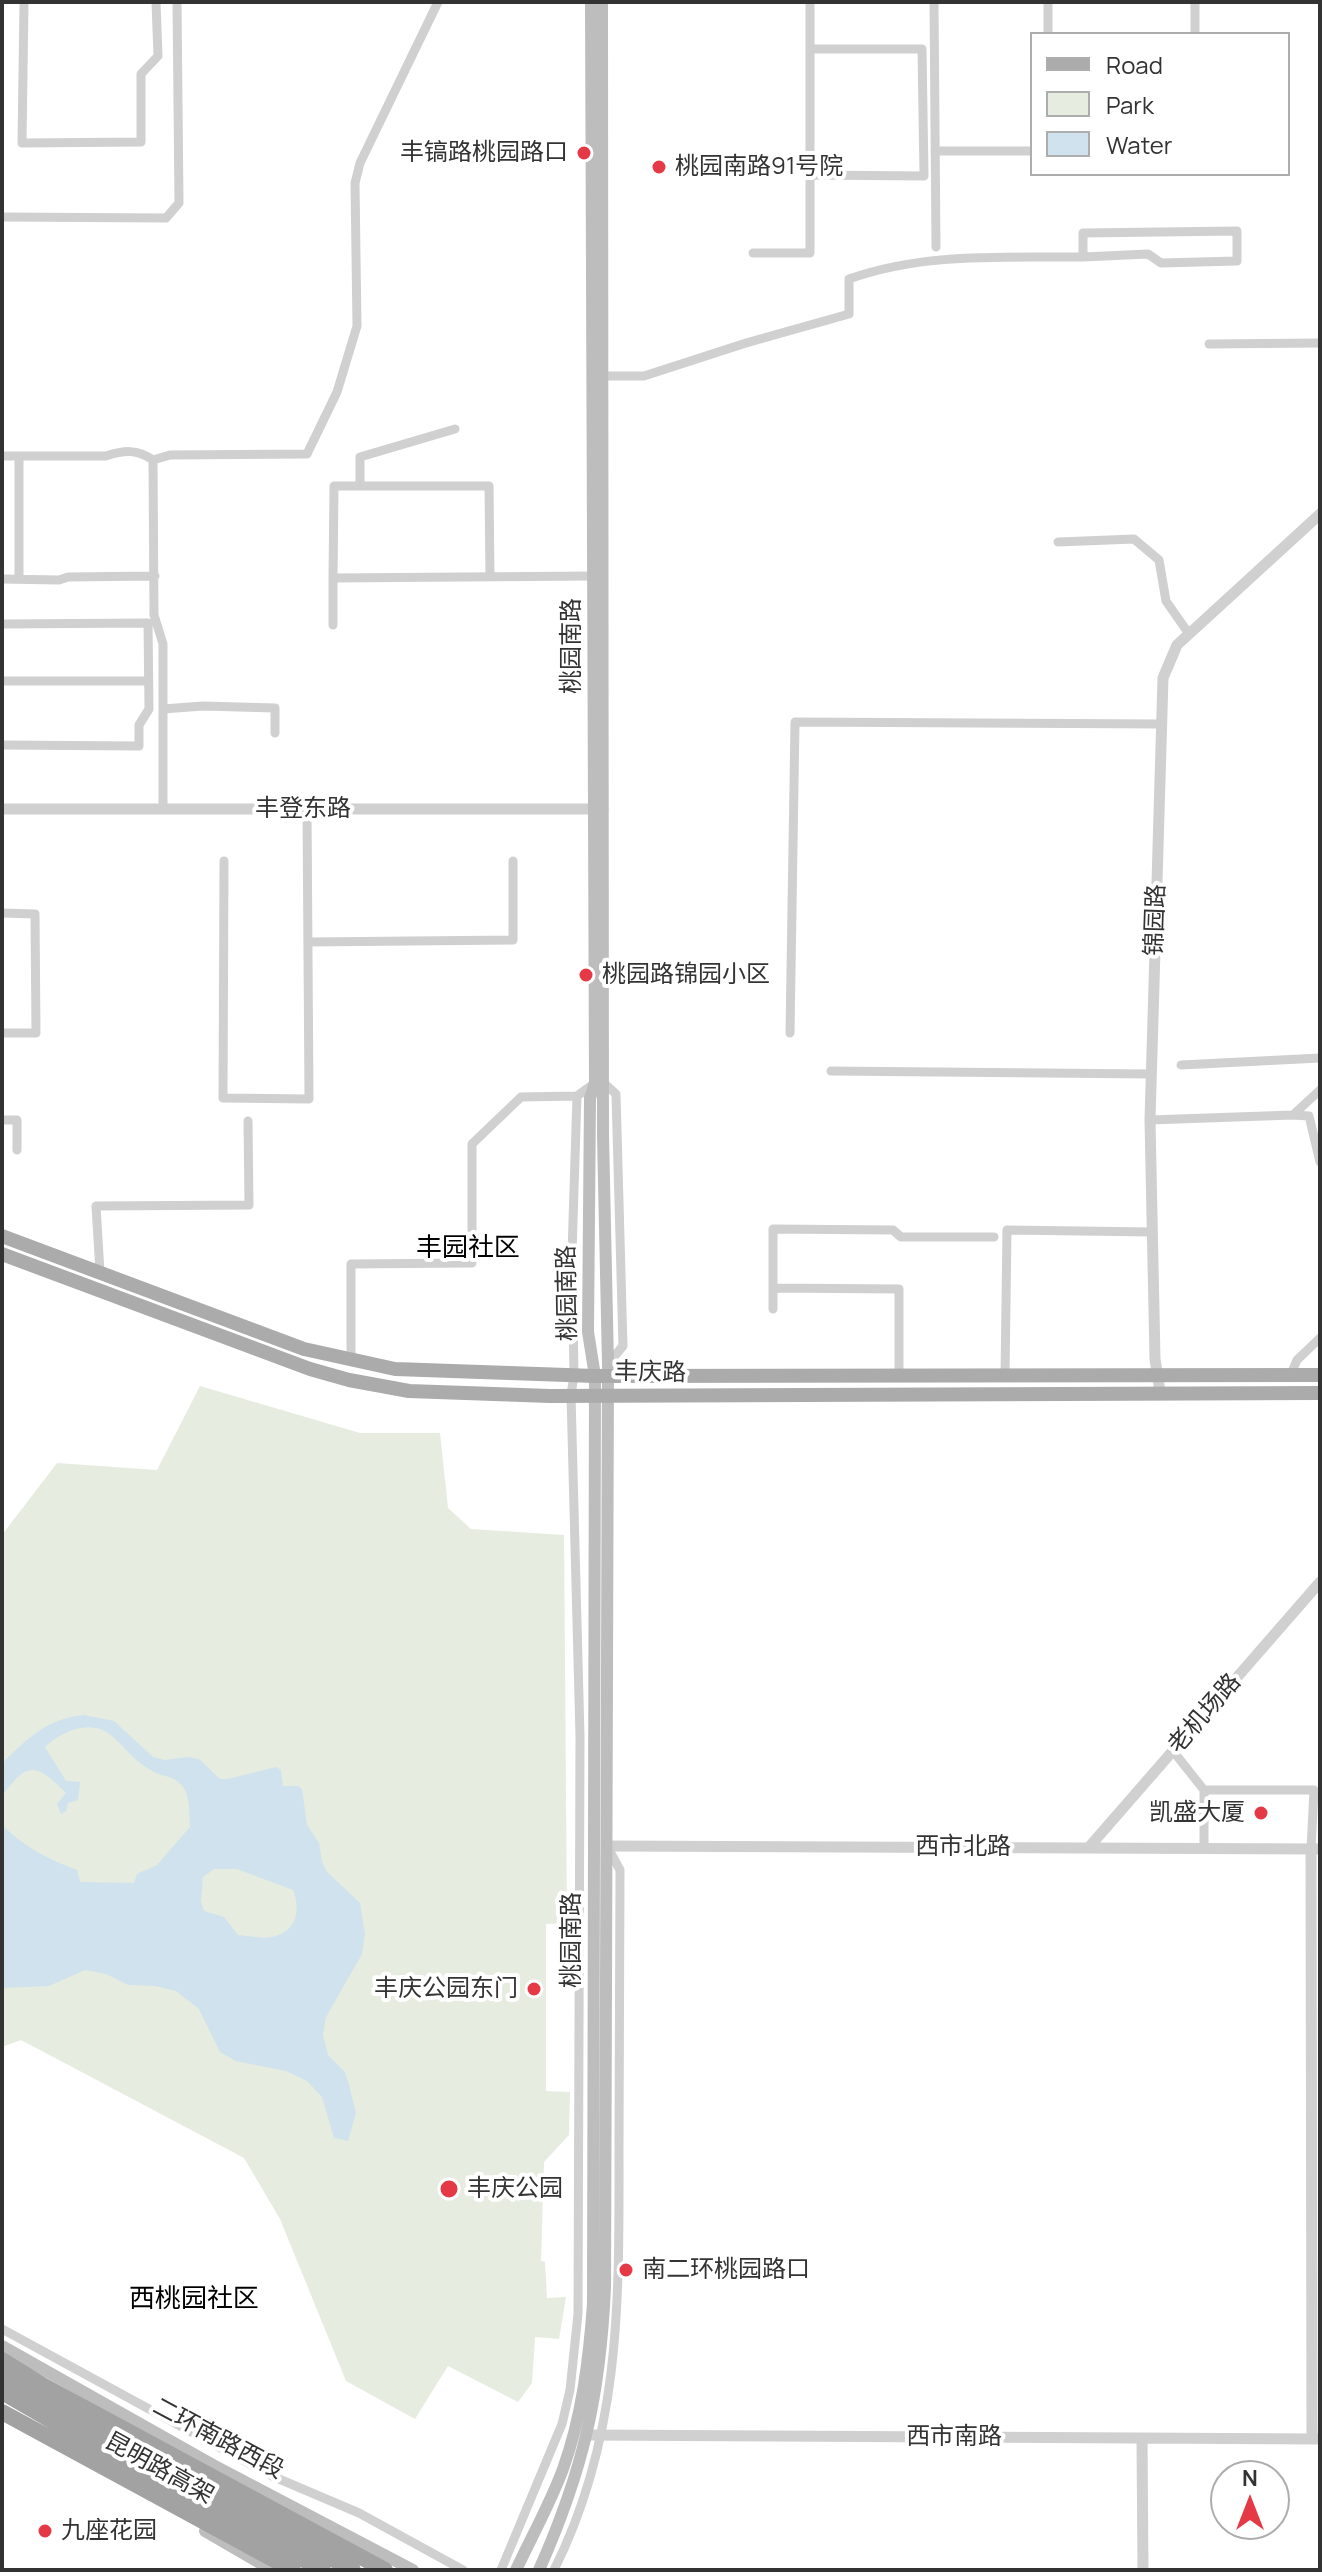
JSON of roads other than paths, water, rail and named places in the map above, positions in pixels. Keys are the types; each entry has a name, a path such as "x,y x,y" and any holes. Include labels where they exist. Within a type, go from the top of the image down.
{"highway":[{"name":"昆明路高架","path":"2,2360 44,2386 385,2570"},
{"name":"二环南路西段","path":"2,2374 149,2460 353,2570"},
{"path":"2,2392 142,2473 323,2570"},
{"name":"昆明路高架","path":"2,2412 293,2570"}],"main road":[{"name":"桃园南路","path":"591,2 593,576 599,809"},
{"name":"桃园南路","path":"516,2570 557,2482 575,2429 584,2389 593,2304 601,1394 604,1372 599,1083 604,376 602,2"},
{"name":"桃园南路","path":"599,1083 590,1098 588,1332 604,1372"},
{"name":"丰庆路","path":"2,1236 304,1349 351,1361 411,1370 574,1375 604,1372 899,1376 1320,1375"},
{"name":"丰庆路","path":"2,1254 310,1369 409,1391 734,1396 1320,1393"},
{"name":"桃园南路","path":"539,2570 594,2435 605,2288 607,1846 601,1394"},
{"name":"二环南路西段","path":"2,2346 213,2465 413,2570"},
{"path":"2,2420 272,2570"}],"street":[{"path":"24,2 22,143 141,142 141,74 158,56 156,2"},
{"path":"2,217 166,218 179,203 177,2"},
{"path":"153,460 170,455 307,454 337,392 357,326 355,183 360,163 438,2"},
{"path":"753,253 810,253 810,2"},
{"path":"934,2 936,247"},
{"path":"1048,2 1048,32"},
{"path":"1195,2 1195,32"},
{"path":"810,49 922,49 924,176 810,175"},
{"path":"935,151 1030,151"},
{"path":"604,376 644,376 849,314 849,279 881,268 926,259 1083,257 1148,254 1161,263 1237,261 1237,231 1083,233 1083,257"},
{"path":"1209,344 1320,343"},
{"path":"360,486 360,457 455,429"},
{"path":"2,456 106,456 140,451 153,460"},
{"path":"19,456 19,579"},
{"path":"153,460 154,615 163,644 163,808"},
{"path":"333,625 334,486 489,486 490,577"},
{"name":"锦园路","path":"1160,1392 1156,1376 1150,1120 1163,678 1177,645 1320,514"},
{"path":"1058,542 1134,539 1159,560 1166,601 1189,634"},
{"path":"2,579 155,576"},
{"path":"333,578 593,576"},
{"path":"2,624 148,623 149,709 139,725 139,746 2,745"},
{"path":"2,681 148,681"},
{"path":"163,709 203,706 275,708 275,733"},
{"path":"790,1033 795,722 1161,724"},
{"name":"丰登东路","path":"2,809 599,809"},
{"path":"224,861 223,1098 309,1099 307,810"},
{"path":"308,942 513,940 513,861"},
{"path":"2,913 35,914 36,1033 2,1033"},
{"path":"1181,1065 1320,1058"},
{"path":"831,1071 1151,1074"},
{"path":"351,1361 351,1264 472,1263 472,1144 521,1097 577,1096 599,1083"},
{"path":"1293,1115 1320,1090"},
{"path":"501,2570 562,2424 570,2390 578,2314 580,1736 571,1395 574,1375 572,1253 577,1096"},
{"path":"1150,1120 1309,1116 1320,1162"},
{"path":"2,1120 17,1120 17,1150"},
{"path":"100,1272 96,1206 249,1205 248,1121"},
{"path":"773,1309 773,1229 893,1230 901,1237 994,1237"},
{"path":"1005,1376 1007,1230 1152,1232"},
{"path":"773,1288 899,1289 899,1376"},
{"path":"1291,1374 1297,1360 1320,1338"},
{"name":"老机场路","path":"1090,1846 1320,1582"},
{"path":"1173,1751 1204,1790 1204,1848"},
{"path":"1204,1790 1314,1790 1316,2439"},
{"name":"西市北路","path":"607,1846 1316,1849"},
{"path":"2,2329 272,2476 359,2513 463,2570"},
{"path":"554,2570 579,2516 594,2435"},
{"name":"西市南路","path":"594,2435 1316,2439"},
{"path":"1142,2439 1143,2570"}],"water":[{"path":"84,1715 114,1721 153,1757 165,1760 199,1759 220,1779 276,1767 281,1770 283,1786 302,1789 307,1825 319,1843 322,1862 327,1872 360,1903 365,1934 362,1954 326,2017 323,2035 328,2055 345,2072 356,2113 348,2141 334,2138 322,2097 307,2081 286,2071 236,2061 220,2052 199,2009 176,1991 128,1985 106,1974 85,1970 49,1986 2,1988 2,1825 37,1852 77,1870 80,1882 134,1883 137,1874 157,1865 190,1827 188,1798 181,1785 143,1765 112,1736 95,1728 68,1732 45,1747 66,1781 80,1782 78,1800 68,1803 66,1811 61,1814 57,1804 66,1793 39,1771 25,1772 2,1796 2,1764 38,1731","holes":["214,1869 237,1869 293,1890 297,1905 295,1919 287,1930 268,1938 238,1935 224,1917 204,1911 201,1901 203,1877"]}],"place":[{"name":"丰镐路桃园路口","path":"584,153"},
{"name":"桃园南路91号院","path":"659,167"},
{"name":"桃园路锦园小区","path":"586,975"},
{"name":"凯盛大厦","path":"1261,1813"},
{"name":"丰庆公园东门","path":"534,1989"},
{"name":"丰庆公园","path":"449,2189"},
{"name":"南二环桃园路口","path":"626,2270"},
{"name":"九座花园","path":"45,2531"}],"district":[{"name":"丰园社区","path":"468,1249"},
{"name":"西桃园社区","path":"194,2300"}]}
